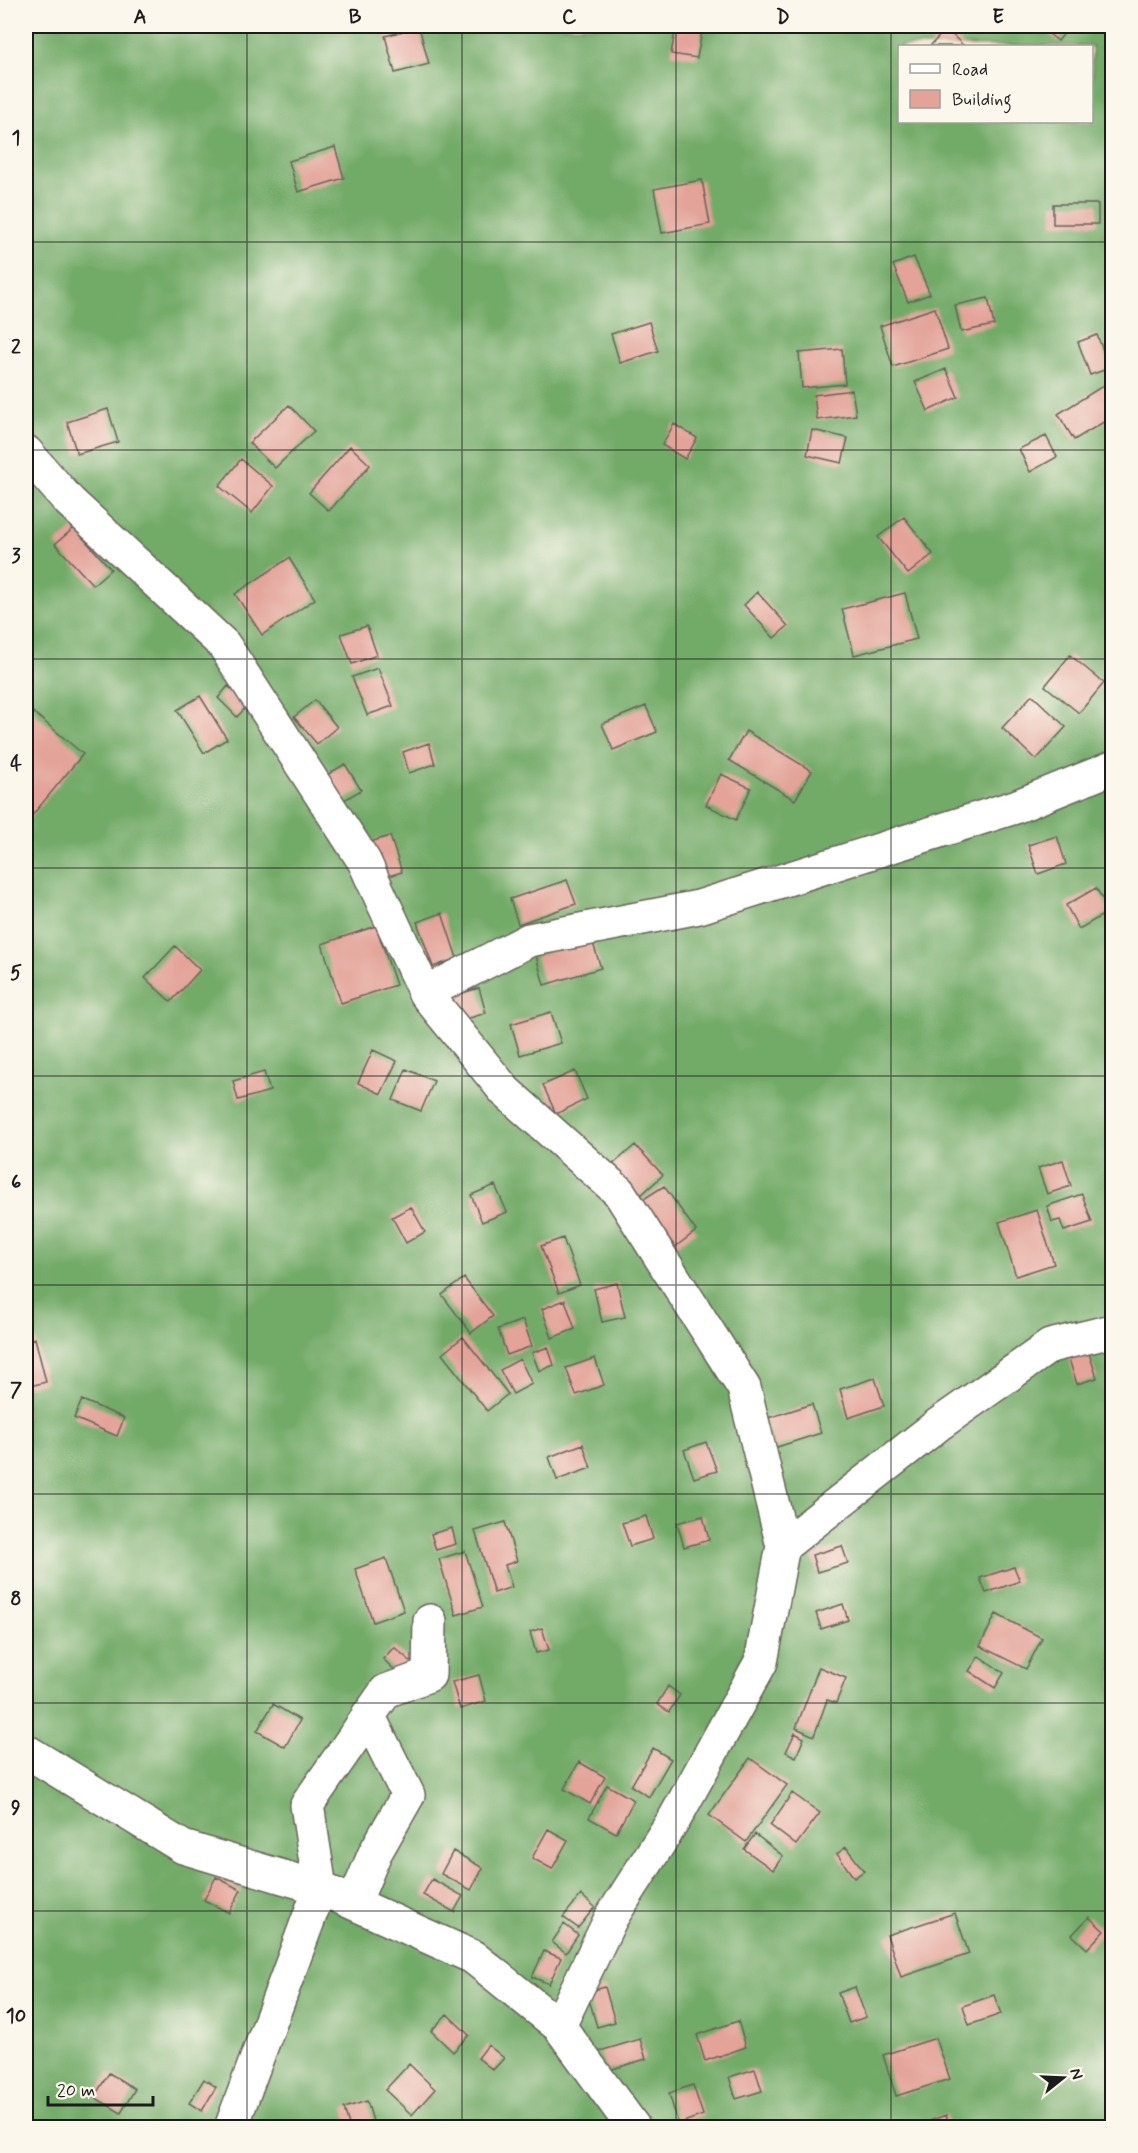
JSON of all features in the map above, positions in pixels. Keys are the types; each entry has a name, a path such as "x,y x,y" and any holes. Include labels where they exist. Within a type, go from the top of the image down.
{"street":[{"path":"26,452 69,501 224,645 364,861 425,993 506,1091 619,1191 744,1388 783,1546 761,1662 675,1818 612,1918 559,2026"},
{"path":"425,993 529,940 699,907 1015,807 1113,768"},
{"path":"783,1546 939,1424 1050,1346 1113,1331"},
{"path":"231,2127 320,1888 307,1805 386,1692 429,1675 430,1621"},
{"path":"354,1903 375,1853 408,1795 368,1715"},
{"path":"26,1751 183,1847 320,1888 473,1957 559,2026 634,2127"}],"green space":[{"path":"26,26 1112,26 1112,2127 26,2127"}],"building":[{"path":"676,26 703,26 697,58 671,54"},
{"path":"1039,26 1070,26 1058,41"},
{"path":"419,27 429,64 395,73 385,36"},
{"path":"946,29 963,45 931,45"},
{"path":"335,147 344,178 298,192 289,161"},
{"path":"702,180 710,224 662,233 654,189"},
{"path":"1053,204 1098,204 1098,224 1053,224"},
{"path":"914,257 930,294 908,302 893,265"},
{"path":"988,298 994,325 961,332 955,305"},
{"path":"935,308 948,349 893,367 880,326"},
{"path":"649,322 658,351 620,363 611,334"},
{"path":"1097,335 1110,368 1090,375 1078,342"},
{"path":"842,349 845,384 802,388 799,353"},
{"path":"946,369 958,397 928,411 915,382"},
{"path":"1112,380 1112,417 1074,440 1058,414"},
{"path":"852,390 856,415 817,420 814,395"},
{"path":"289,405 314,431 275,468 249,443"},
{"path":"108,409 118,442 77,454 67,422"},
{"path":"674,424 697,438 685,459 662,445"},
{"path":"812,430 848,438 842,463 807,455"},
{"path":"1046,436 1057,457 1030,472 1019,449"},
{"path":"350,446 370,465 329,511 309,493"},
{"path":"241,459 273,486 252,513 219,486"},
{"path":"904,517 933,554 908,574 878,537"},
{"path":"74,528 111,569 93,585 55,544"},
{"path":"289,558 315,599 262,635 235,594"},
{"path":"757,592 788,626 774,638 744,605"},
{"path":"905,593 917,639 854,655 842,609"},
{"path":"367,626 377,655 352,664 341,634"},
{"path":"1070,655 1104,683 1079,713 1045,686"},
{"path":"378,668 393,706 367,715 352,677"},
{"path":"228,686 248,705 237,717 218,698"},
{"path":"1032,695 1066,727 1036,760 1002,728"},
{"path":"200,696 227,739 204,753 177,710"},
{"path":"315,700 337,727 317,744 294,717"},
{"path":"646,706 657,732 613,750 602,724"},
{"path":"27,707 83,754 31,817 26,812"},
{"path":"746,731 812,771 795,800 729,760"},
{"path":"429,743 435,764 409,773 403,752"},
{"path":"345,764 361,790 341,802 325,776"},
{"path":"721,774 751,788 736,820 706,805"},
{"path":"390,836 402,872 382,878 370,842"},
{"path":"1057,836 1066,864 1038,874 1028,845"},
{"path":"567,880 576,904 518,924 510,899"},
{"path":"1096,888 1110,911 1079,929 1066,905"},
{"path":"442,913 457,958 433,967 417,922"},
{"path":"376,926 396,985 341,1003 322,944"},
{"path":"592,940 601,968 544,985 536,956"},
{"path":"175,946 200,970 171,1002 145,978"},
{"path":"479,988 486,1013 457,1022 449,997"},
{"path":"551,1012 561,1043 520,1055 511,1024"},
{"path":"373,1050 397,1061 381,1094 358,1083"},
{"path":"406,1069 434,1081 421,1111 393,1100"},
{"path":"575,1071 587,1099 556,1114 543,1085"},
{"path":"264,1072 270,1091 238,1100 233,1081"},
{"path":"635,1145 663,1175 639,1197 611,1166"},
{"path":"1063,1160 1071,1186 1047,1194 1038,1168"},
{"path":"495,1185 507,1212 482,1222 471,1195"},
{"path":"664,1186 696,1231 675,1247 642,1200"},
{"path":"1082,1194 1092,1222 1064,1231 1060,1220 1052,1222 1047,1206"},
{"path":"411,1207 425,1232 406,1243 392,1217"},
{"path":"1037,1210 1054,1264 1016,1276 999,1222"},
{"path":"563,1238 580,1285 559,1293 541,1246"},
{"path":"464,1278 493,1316 471,1333 442,1295"},
{"path":"617,1283 625,1317 602,1322 594,1289"},
{"path":"565,1300 575,1329 552,1338 542,1309"},
{"path":"523,1320 532,1346 507,1355 498,1329"},
{"path":"463,1337 508,1394 487,1411 442,1354"},
{"path":"35,1338 46,1382 26,1387 26,1341"},
{"path":"548,1347 554,1365 539,1371 532,1353"},
{"path":"1087,1347 1097,1378 1077,1384 1067,1353"},
{"path":"595,1358 604,1385 576,1395 566,1368"},
{"path":"520,1359 532,1384 513,1394 500,1370"},
{"path":"875,1378 884,1406 848,1418 840,1389"},
{"path":"82,1400 124,1418 117,1436 74,1418"},
{"path":"812,1404 821,1433 774,1448 765,1419"},
{"path":"706,1442 717,1471 694,1478 684,1450"},
{"path":"583,1444 591,1468 557,1480 549,1457"},
{"path":"646,1516 653,1539 630,1546 622,1523"},
{"path":"703,1516 709,1540 684,1547 677,1523"},
{"path":"505,1522 517,1561 505,1565 512,1587 494,1593 475,1531"},
{"path":"452,1528 456,1544 436,1550 431,1534"},
{"path":"842,1546 848,1563 817,1572 812,1555"},
{"path":"465,1551 483,1607 456,1615 439,1559"},
{"path":"386,1558 404,1611 373,1622 355,1569"},
{"path":"1014,1567 1020,1581 986,1593 980,1578"},
{"path":"843,1604 848,1620 821,1629 816,1613"},
{"path":"996,1614 1042,1638 1026,1669 980,1646"},
{"path":"542,1628 549,1650 536,1653 530,1632"},
{"path":"394,1647 416,1666 404,1679 383,1659"},
{"path":"979,1656 1004,1673 995,1688 969,1671"},
{"path":"819,1667 846,1678 836,1703 827,1700 814,1736 796,1728"},
{"path":"479,1675 486,1701 460,1709 452,1682"},
{"path":"668,1686 680,1695 669,1712 657,1704"},
{"path":"273,1704 300,1720 285,1747 257,1731"},
{"path":"795,1733 804,1738 796,1757 786,1752"},
{"path":"653,1748 671,1759 649,1797 631,1786"},
{"path":"750,1758 787,1785 746,1842 709,1815"},
{"path":"579,1762 605,1777 590,1804 564,1789"},
{"path":"607,1785 634,1800 616,1833 589,1818"},
{"path":"792,1793 820,1813 796,1845 770,1825"},
{"path":"548,1829 568,1840 552,1869 532,1858"},
{"path":"755,1834 783,1856 773,1870 744,1849"},
{"path":"846,1847 864,1871 854,1878 837,1854"},
{"path":"453,1851 483,1868 471,1890 441,1874"},
{"path":"216,1877 241,1890 229,1913 204,1900"},
{"path":"432,1879 463,1896 454,1912 423,1895"},
{"path":"581,1895 595,1907 578,1928 563,1917"},
{"path":"955,1913 969,1954 901,1977 887,1935"},
{"path":"1089,1917 1104,1931 1087,1949 1072,1935"},
{"path":"564,1924 578,1935 566,1953 552,1942"},
{"path":"544,1951 561,1958 549,1984 532,1977"},
{"path":"605,1987 615,2022 597,2027 587,1992"},
{"path":"855,1987 866,2017 849,2023 838,1993"},
{"path":"994,1995 1001,2014 969,2025 963,2006"},
{"path":"447,2014 469,2035 453,2052 431,2031"},
{"path":"738,2021 746,2047 705,2061 697,2035"},
{"path":"936,2038 950,2079 896,2096 883,2055"},
{"path":"640,2039 646,2059 606,2071 600,2051"},
{"path":"488,2045 504,2058 493,2070 478,2058"},
{"path":"409,2064 435,2089 412,2115 385,2090"},
{"path":"755,2069 762,2091 736,2099 729,2077"},
{"path":"109,2073 135,2089 121,2113 94,2097"},
{"path":"204,2079 216,2087 202,2111 189,2103"},
{"path":"693,2085 703,2115 678,2124 669,2093"},
{"path":"367,2101 375,2128 350,2128 344,2108"},
{"path":"946,2115 950,2128 917,2128 916,2126"}]}
